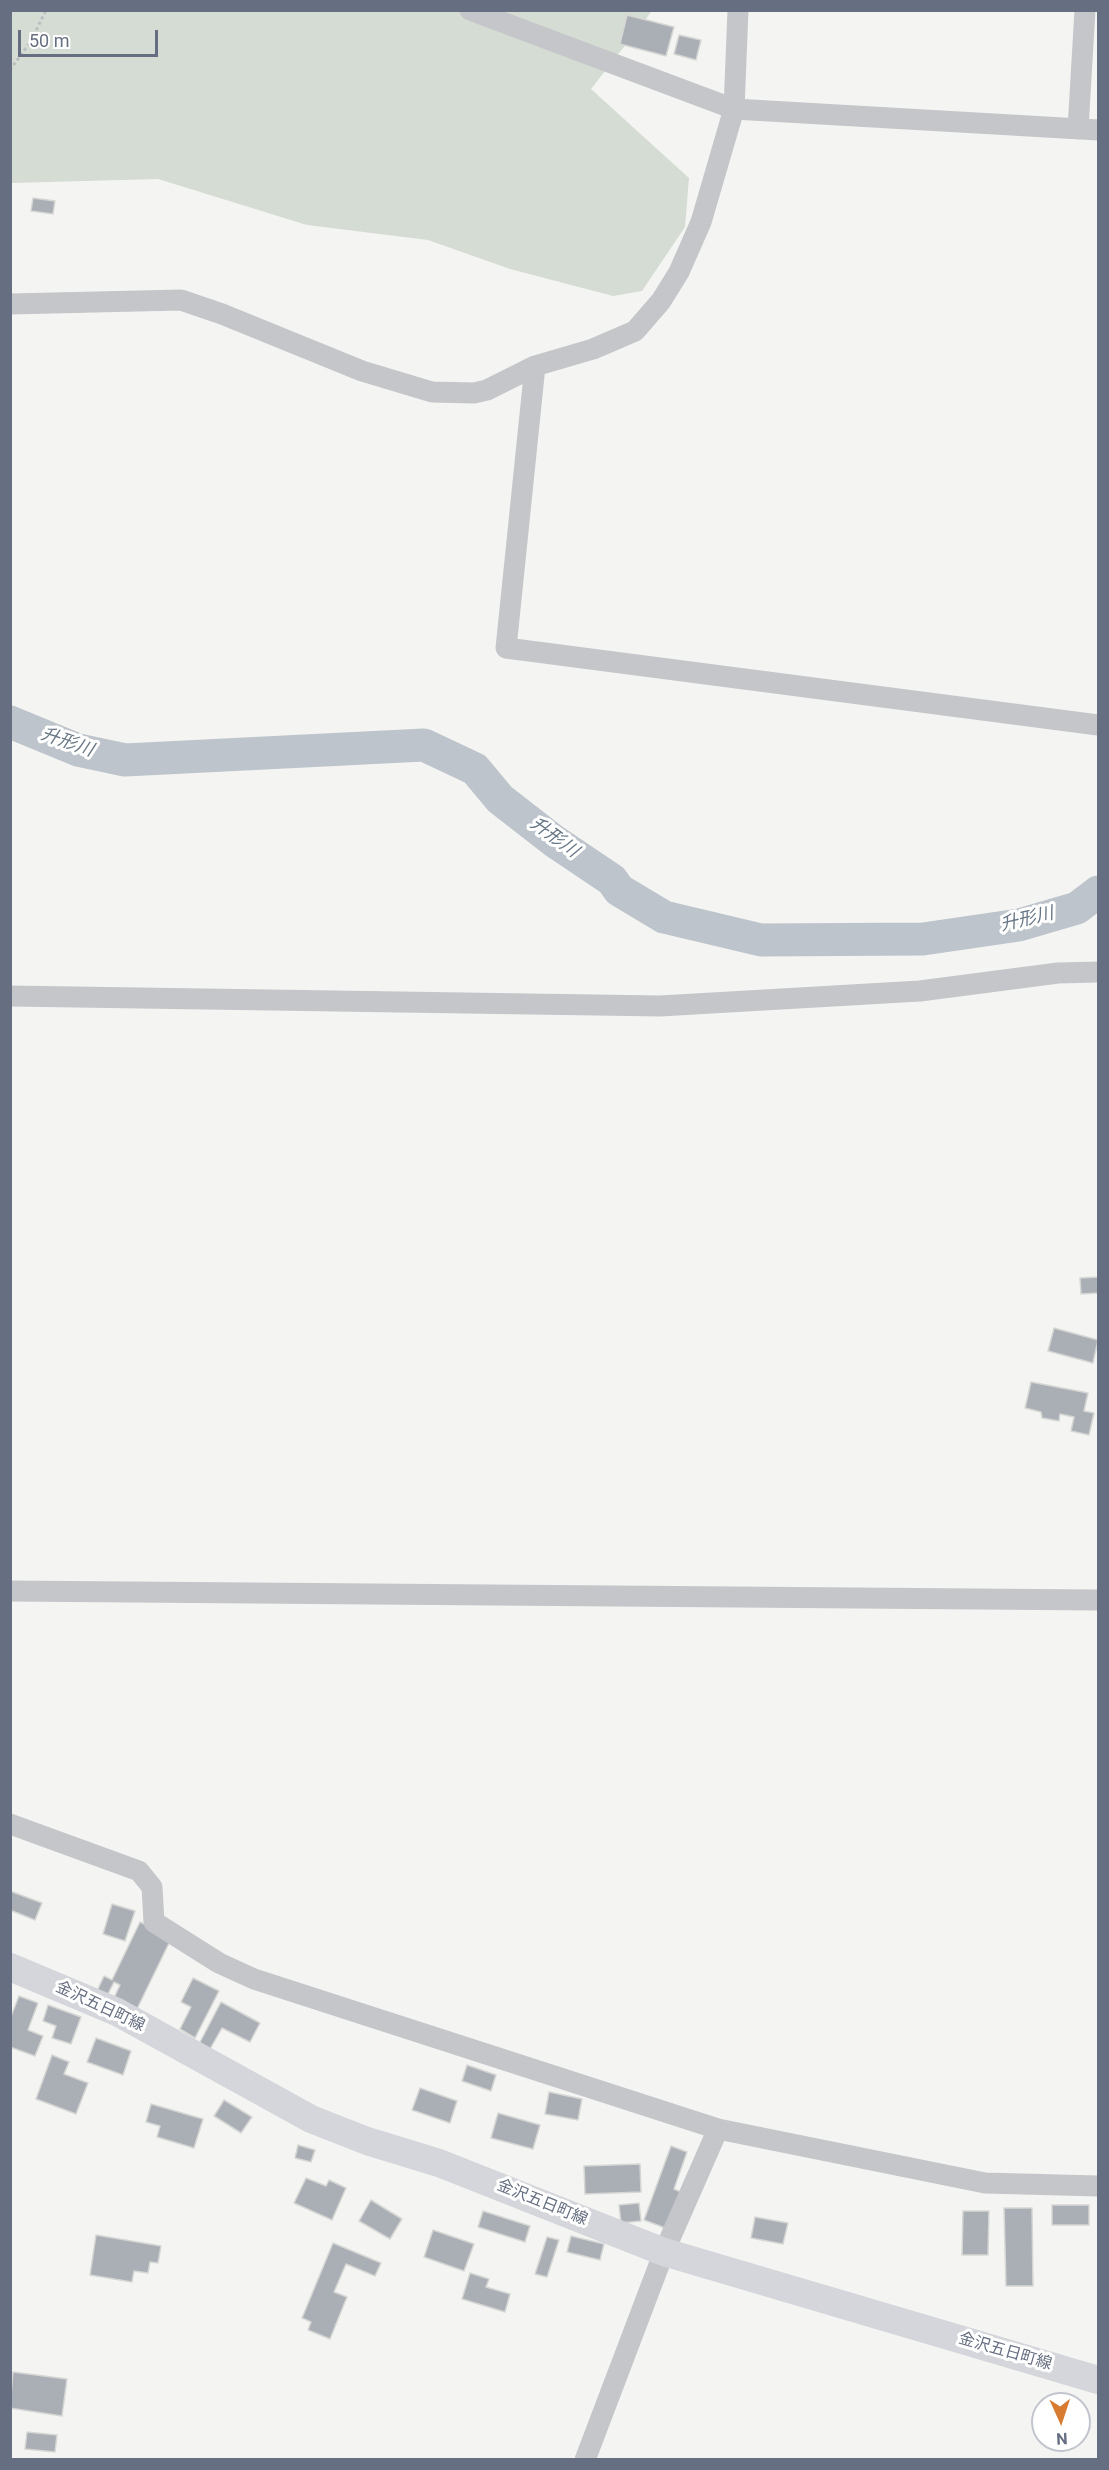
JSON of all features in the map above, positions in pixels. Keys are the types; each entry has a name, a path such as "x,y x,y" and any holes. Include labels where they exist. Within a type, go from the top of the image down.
{"main road":[{"name":"金沢五日町線","path":"10,1967 117,2012 311,2119 367,2141 439,2163 664,2252 1098,2380"}],"street":[{"path":"470,10 734,109 1088,129 1085,10"},
{"path":"10,304 182,300 362,371 432,393 474,393 487,390 535,366 593,349 635,331 661,301 679,272 700,222 734,109 738,10"},
{"path":"535,366 506,648 1098,725"},
{"path":"10,996 660,1006 920,991 1058,973 1098,972"},
{"path":"10,1591 1098,1600"},
{"path":"10,1824 139,1871 152,1887 154,1922 219,1963 254,1979 718,2129 985,2183 1098,2186"},
{"path":"585,2460 664,2252 718,2129"}],"path":[{"path":"10,70 31,41 46,10"}],"shaded area":[{"path":"10,11 652,11 591,89 689,178 685,227 642,291 613,296 510,269 428,240 307,225 158,179 11,183"}],"building":[{"path":"627,15 674,27 666,56 620,44"},
{"path":"679,35 701,40 696,60 674,54"},
{"path":"33,198 55,201 53,214 31,211"},
{"path":"1098,1277 1098,1293 1081,1294 1080,1278"},
{"path":"1054,1328 1098,1340 1093,1363 1048,1351"},
{"path":"1031,1382 1088,1393 1084,1411 1094,1413 1089,1435 1071,1431 1074,1417 1060,1414 1059,1421 1042,1418 1041,1412 1025,1408"},
{"path":"10,1891 42,1903 35,1920 10,1910"},
{"path":"112,1904 135,1911 125,1941 103,1934"},
{"path":"140,1922 172,1937 135,2013 112,2002 120,1985 114,1982 107,1996 97,1991 104,1976 112,1980"},
{"path":"193,1978 219,1991 195,2038 180,2029 191,2007 181,2002"},
{"path":"19,1996 38,2003 28,2030 43,2036 35,2056 10,2047 10,2019"},
{"path":"221,2002 260,2023 250,2042 222,2028 210,2049 199,2044"},
{"path":"48,2005 81,2017 71,2044 52,2038 56,2026 43,2021"},
{"path":"96,2038 131,2051 123,2075 87,2062"},
{"path":"52,2055 69,2062 64,2074 88,2083 76,2114 36,2099"},
{"path":"467,2065 496,2075 491,2091 462,2081"},
{"path":"420,2088 457,2101 450,2123 412,2110"},
{"path":"549,2092 582,2099 578,2120 545,2114"},
{"path":"224,2100 252,2117 241,2133 214,2116"},
{"path":"151,2104 203,2119 194,2148 157,2137 160,2126 146,2122"},
{"path":"498,2113 540,2125 533,2149 491,2138"},
{"path":"298,2145 315,2150 311,2162 295,2158"},
{"path":"671,2146 687,2152 674,2189 681,2192 668,2229 644,2220"},
{"path":"640,2164 641,2192 585,2194 584,2166"},
{"path":"306,2178 326,2186 329,2180 346,2188 332,2220 294,2203"},
{"path":"371,2200 402,2219 390,2239 359,2221"},
{"path":"639,2203 641,2221 621,2223 619,2205"},
{"path":"1052,2205 1089,2205 1089,2225 1052,2225"},
{"path":"1004,2208 1032,2208 1033,2286 1006,2286"},
{"path":"483,2211 530,2226 525,2242 478,2227"},
{"path":"963,2211 989,2211 988,2255 962,2255"},
{"path":"755,2217 788,2223 783,2244 751,2238"},
{"path":"433,2230 474,2244 464,2271 424,2257"},
{"path":"96,2235 161,2246 158,2263 150,2262 148,2273 134,2271 132,2282 90,2275"},
{"path":"571,2236 604,2244 600,2260 567,2252"},
{"path":"547,2237 559,2240 547,2277 535,2274"},
{"path":"333,2243 381,2263 375,2276 346,2264 334,2292 347,2297 330,2339 308,2330 311,2322 302,2318"},
{"path":"470,2273 489,2279 486,2287 510,2294 505,2312 462,2299"},
{"path":"13,2372 67,2379 62,2416 10,2408"},
{"path":"27,2432 57,2435 55,2452 25,2449"}],"waterway":[{"name":"升形川","path":"10,722 78,750 125,760 424,745 475,769 500,799 554,841 612,880 619,890 664,917 761,940 923,939 1019,925 1077,908 1098,892"}]}
